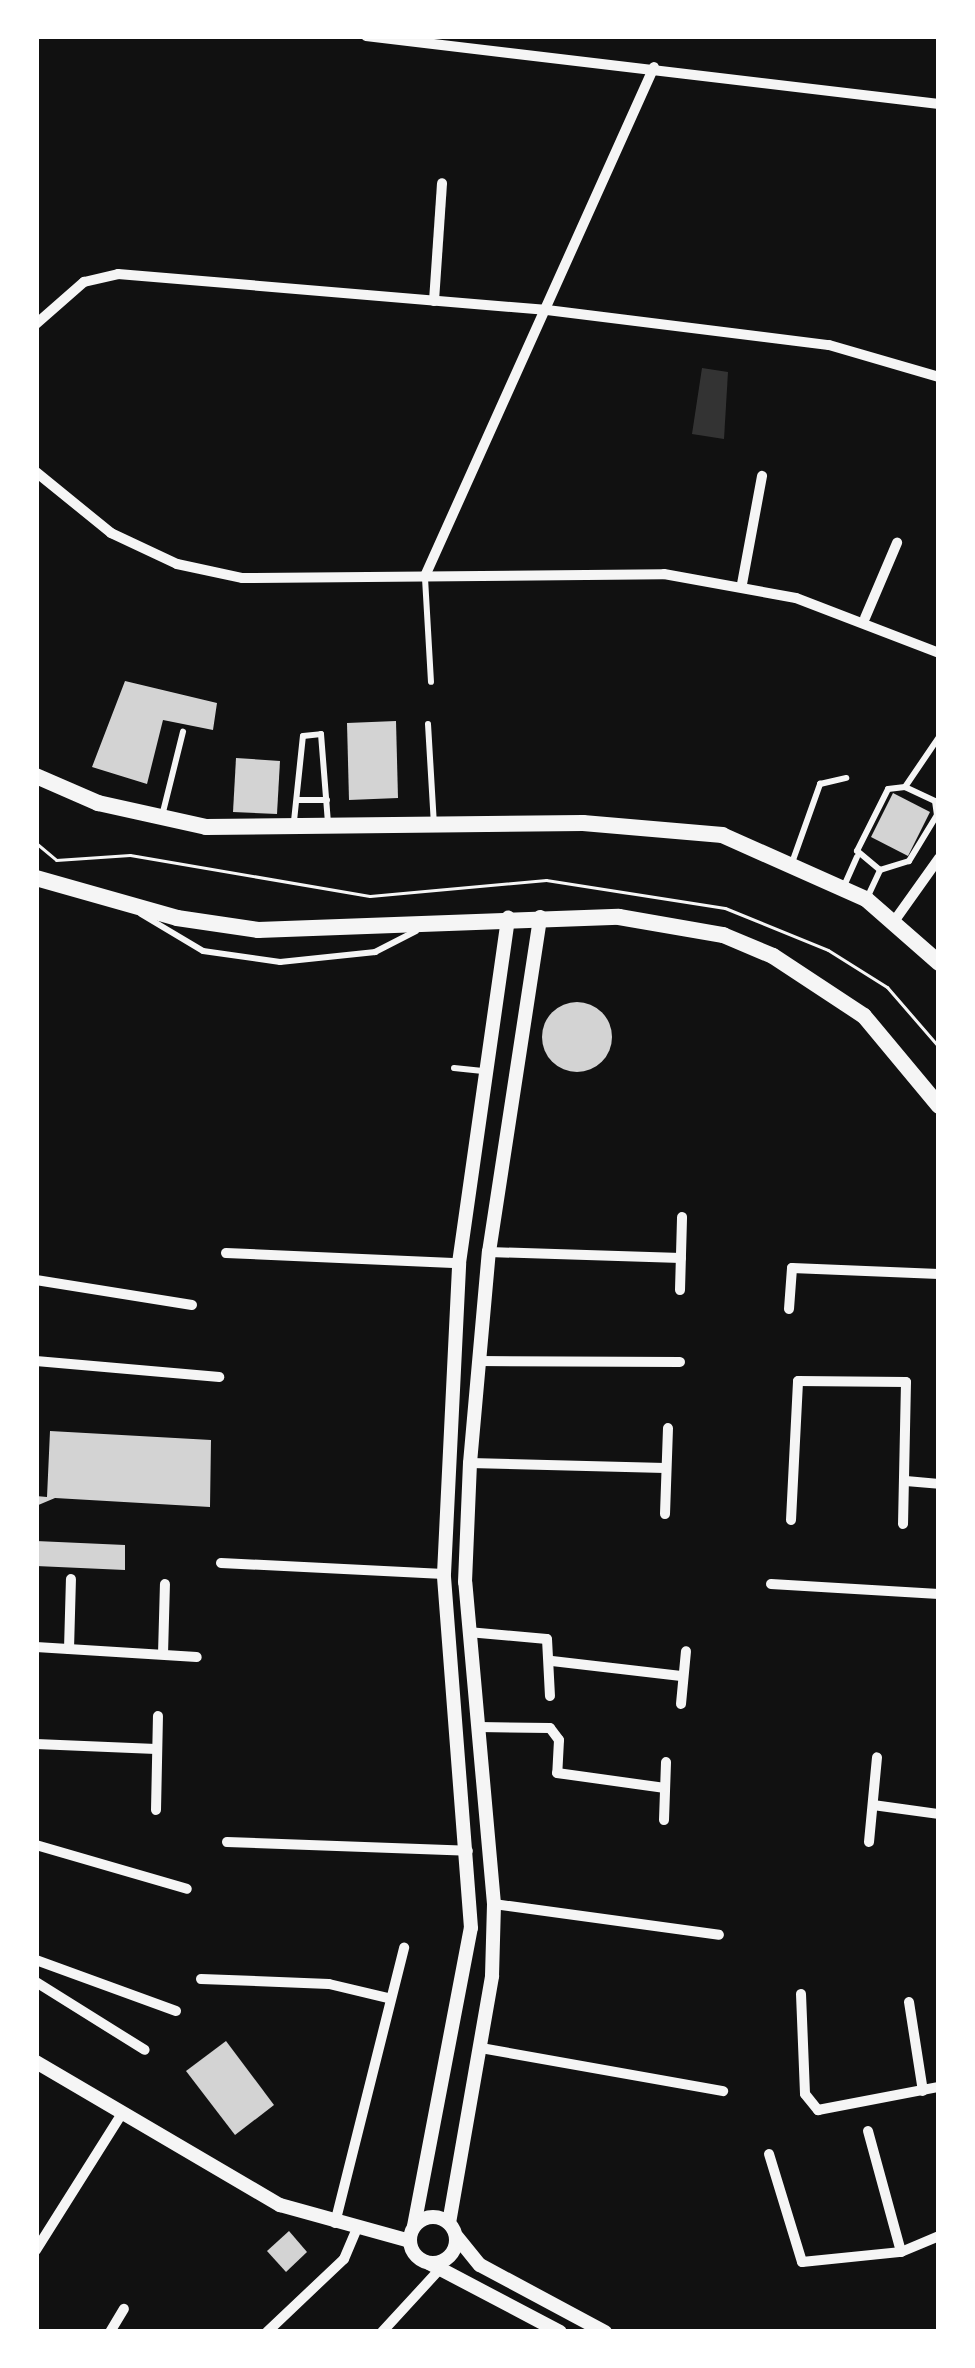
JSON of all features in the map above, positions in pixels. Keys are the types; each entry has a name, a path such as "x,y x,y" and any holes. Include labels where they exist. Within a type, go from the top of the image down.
{"main road":[{"path":"36,776 161,820 292,830 653,825 722,835 794,860 866,899 939,963"},
{"path":"36,878 134,907 258,930 508,917 667,922 773,956 864,1016 939,1106"}],"street":[{"path":"366,36 939,104"},
{"path":"425,576 654,67"},
{"path":"434,302 442,183"},
{"path":"36,324 85,282 118,274 547,310 830,345 939,377"},
{"path":"36,472 111,533 177,564 242,578 640,573 742,584 865,619 939,653"},
{"path":"742,584 762,476"},
{"path":"865,619 897,544"},
{"path":"895,920 937,863"},
{"path":"508,917 459,1263 444,1574 468,1851 466,1971 412,2233 433,2267 560,2332"},
{"path":"382,2332 433,2267 450,2257 481,2048 494,1904 468,1631 470,1463 489,1252 541,917"},
{"path":"478,1108 508,1112"},
{"path":"680,1289 682,1217"},
{"path":"489,1252 681,1258"},
{"path":"226,1253 459,1263"},
{"path":"789,1310 792,1268 939,1274"},
{"path":"36,1280 192,1305"},
{"path":"36,1361 218,1377"},
{"path":"479,1361 680,1362"},
{"path":"791,1520 800,1380 909,1383 903,1524"},
{"path":"665,1514 668,1428"},
{"path":"470,1463 665,1468"},
{"path":"906,1481 939,1484"},
{"path":"220,1563 444,1574"},
{"path":"69,1649 71,1580"},
{"path":"163,1654 165,1584"},
{"path":"771,1584 939,1594"},
{"path":"468,1631 543,1636 552,1661 550,1696"},
{"path":"36,1647 197,1657"},
{"path":"681,1703 686,1651"},
{"path":"552,1661 681,1676"},
{"path":"156,1810 158,1716"},
{"path":"479,1726 550,1728 564,1777 665,1788"},
{"path":"36,1744 156,1750"},
{"path":"868,1842 877,1757"},
{"path":"664,1820 666,1762"},
{"path":"873,1804 939,1814"},
{"path":"227,1842 468,1851"},
{"path":"36,1845 187,1888"},
{"path":"494,1904 719,1935"},
{"path":"335,2223 404,1948"},
{"path":"36,1960 176,2011"},
{"path":"202,1979 329,1984 388,1998"},
{"path":"36,1982 146,2050"},
{"path":"801,1994 809,2103 830,2113 939,2087"},
{"path":"909,2002 923,2091"},
{"path":"481,2048 722,2091"},
{"path":"36,2062 280,2205 356,2231 412,2233 435,2216 453,2230 480,2265 584,2327 604,2332"},
{"path":"36,2250 121,2115"},
{"path":"868,2131 901,2252"},
{"path":"769,2154 795,2252 813,2264 901,2252 939,2236"},
{"path":"267,2332 344,2259 356,2231"},
{"path":"110,2332 124,2309"}],"lane":[{"path":"425,576 431,682"},
{"path":"428,724 434,828"},
{"path":"161,820 184,732"},
{"path":"292,830 305,733 326,739 328,830"},
{"path":"905,787 939,737"},
{"path":"794,860 820,784 846,778"},
{"path":"844,887 857,857 888,789 905,787 938,808 909,861 880,870 857,857"},
{"path":"298,800 327,800"},
{"path":"866,899 880,870"},
{"path":"134,907 202,951 280,962 375,952 432,922"},
{"path":"454,1069 483,1071"}],"shaded area":[{"path":"702,368 728,372 724,439 692,434"}],"building":[{"path":"125,681 217,703 213,730 163,720 147,784 92,767"},
{"path":"396,721 398,798 349,800 347,723"},
{"path":"236,758 280,761 277,814 233,812"},
{"path":"893,793 930,812 908,856 871,837"},
{"path":"577,1002 602,1012 612,1037 602,1062 577,1072 552,1062 542,1037 552,1012"},
{"path":"50,1431 211,1440 210,1507 55,1498 36,1506 36,1496 47,1497"},
{"path":"36,1541 125,1545 125,1570 36,1566"},
{"path":"226,2041 274,2105 235,2135 186,2071"},
{"path":"289,2231 307,2252 286,2272 267,2251"}]}
